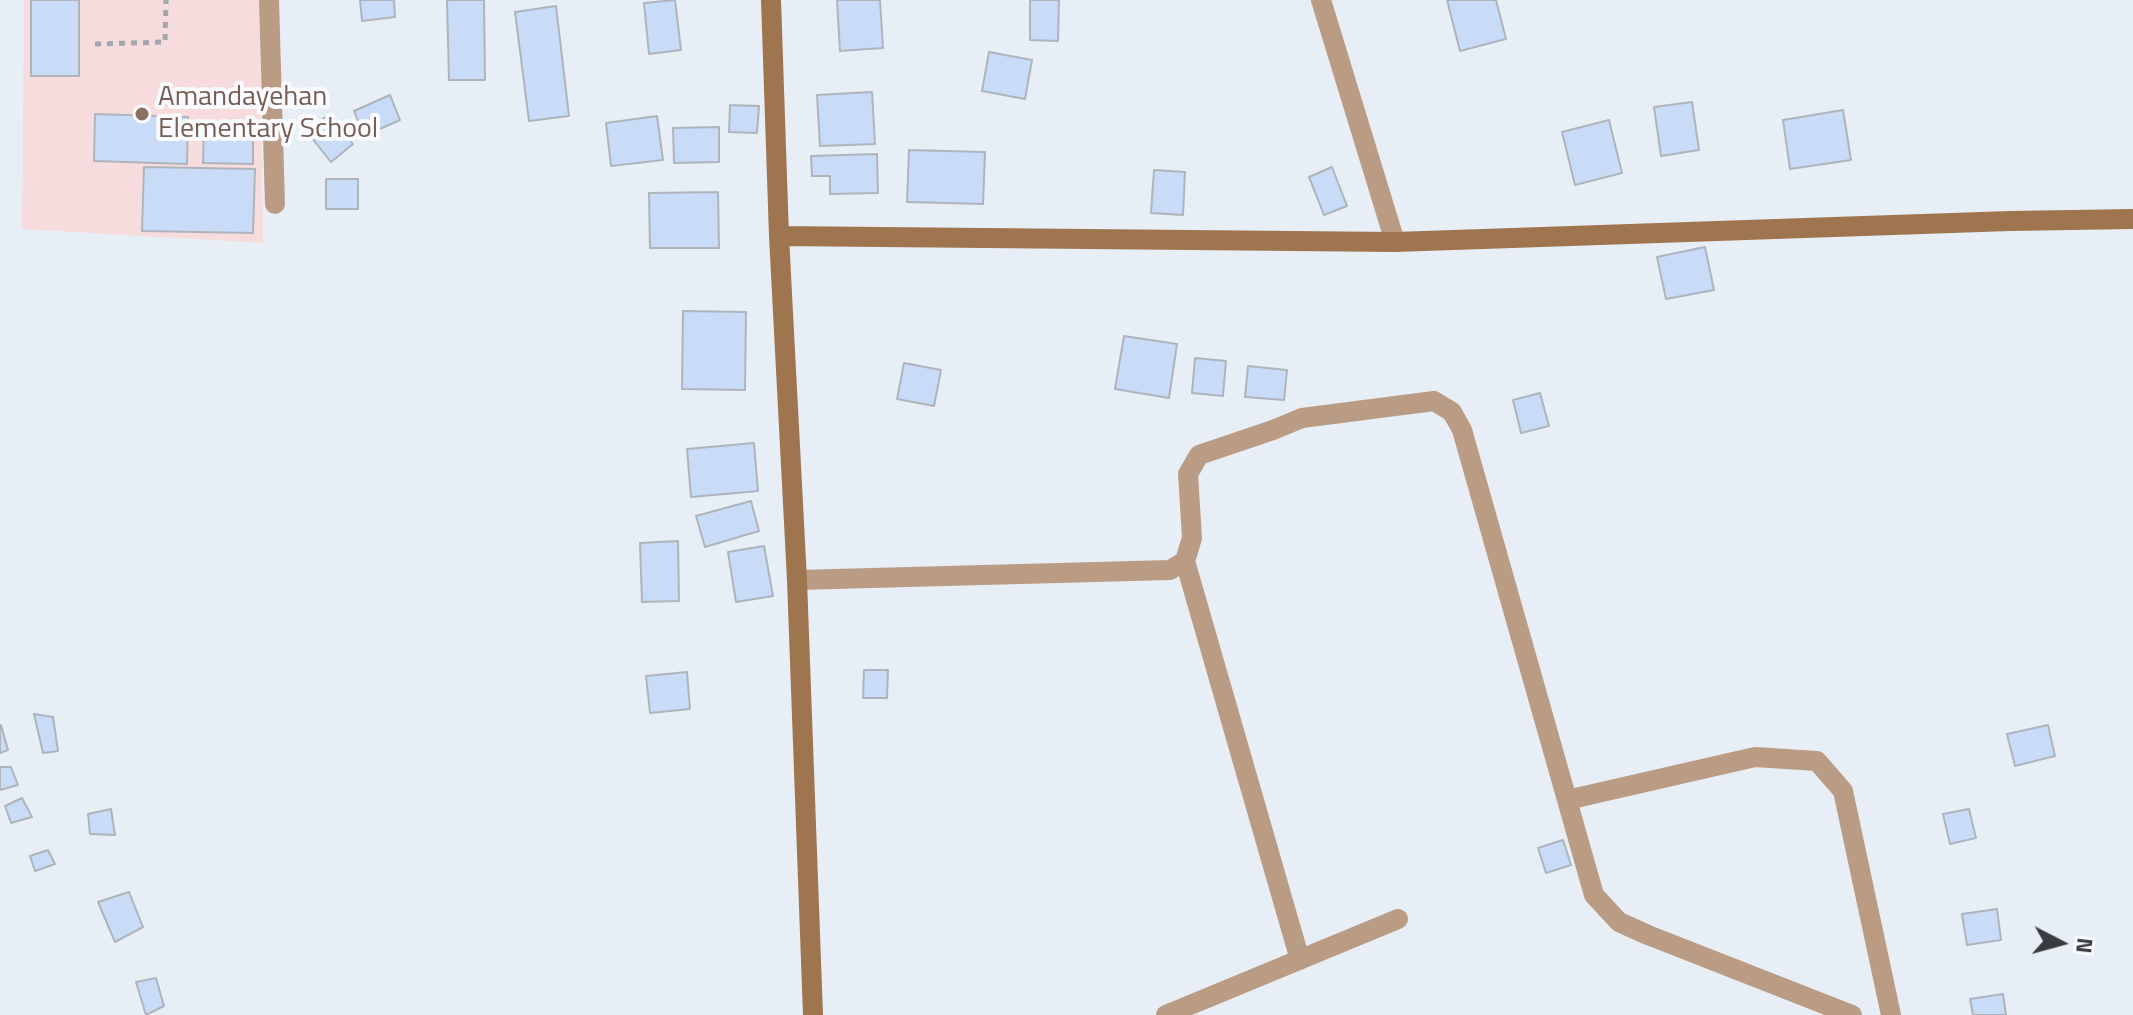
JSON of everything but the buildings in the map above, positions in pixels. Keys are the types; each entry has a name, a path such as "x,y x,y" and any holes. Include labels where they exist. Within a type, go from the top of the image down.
{"street":[{"path":"269,0 275,204"},
{"path":"771,0 813,1015"},
{"path":"1321,0 1395,242"},
{"path":"779,236 1395,242 2133,219"},
{"path":"1300,960 1185,561 1192,538 1188,474 1199,455 1302,418 1434,401 1452,412 1462,430 1594,895 1619,922 1852,1015"},
{"path":"797,580 1170,570 1185,561"},
{"path":"1567,800 1755,757 1817,761 1843,791 1891,1015"},
{"path":"1166,1015 1398,919"}],"path":[{"path":"95,44 165,42 166,0"}],"shaded area":[{"name":"Amandayehan Elementary School","path":"24,0 260,0 263,243 22,229"}],"place":[{"name":"Amandayehan Elementary School","path":"142,114"}]}
